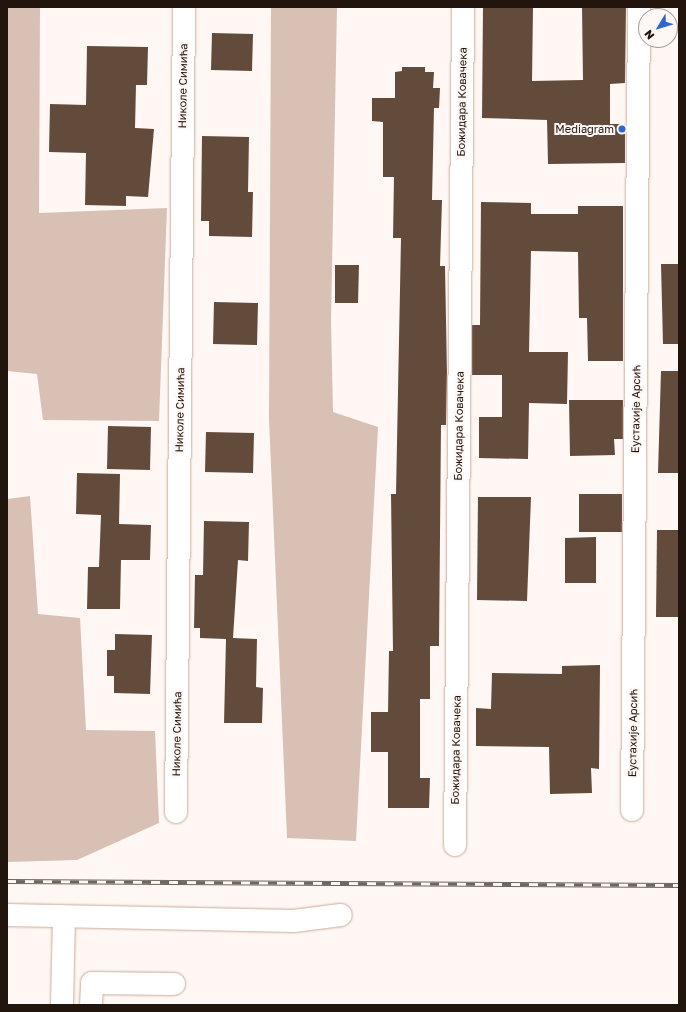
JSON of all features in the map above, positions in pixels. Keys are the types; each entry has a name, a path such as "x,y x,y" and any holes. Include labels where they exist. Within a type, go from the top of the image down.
{"street":[{"name":"Николе Симића","path":"176,812 184,7"},
{"name":"Божидара Ковачека","path":"455,845 463,7"},
{"name":"Еустахије Арсић","path":"632,810 639,7"},
{"path":"7,915 294,921 341,915"},
{"path":"62,1005 64,917"},
{"path":"91,1005 92,982 174,984"}],"shaded area":[{"path":"7,7 40,7 39,213 167,208 159,421 43,420 37,374 7,371"},
{"path":"271,7 337,7 331,320 333,412 378,427 356,841 287,838 269,419"},
{"path":"30,496 38,614 80,618 86,730 155,731 159,823 77,860 7,862 7,499"}],"building":[{"path":"483,7 533,8 532,81 583,80 582,7 626,7 625,83 610,84 610,124 625,124 625,163 548,164 547,120 482,118"},
{"path":"212,33 253,34 252,71 211,70"},
{"path":"87,46 148,47 147,85 136,85 135,128 154,129 148,197 126,196 126,206 85,205 86,153 49,152 50,104 86,105"},
{"path":"402,67 425,67 425,72 434,72 433,88 440,88 439,108 434,108 432,200 442,200 440,266 445,266 447,374 446,425 441,425 439,646 430,646 430,699 420,699 420,778 430,778 429,808 388,808 388,752 371,752 371,712 388,712 389,651 393,651 391,494 396,494 401,238 393,238 394,177 383,177 383,122 372,121 372,98 395,98 395,72 402,71"},
{"path":"202,136 249,137 248,192 253,192 252,237 209,236 209,221 201,221"},
{"path":"481,202 531,203 531,214 578,214 578,206 623,206 623,361 588,361 587,318 579,318 578,252 531,251 529,352 568,352 567,404 529,403 528,459 479,458 479,417 502,417 502,375 472,375 472,325 480,325"},
{"path":"661,264 679,264 679,344 663,344"},
{"path":"335,265 359,265 358,303 335,303"},
{"path":"214,302 258,303 257,345 213,344"},
{"path":"661,371 679,371 679,473 658,473"},
{"path":"569,400 623,400 623,439 614,439 615,455 570,456"},
{"path":"108,426 151,427 150,470 107,469"},
{"path":"206,432 254,433 253,473 205,472"},
{"path":"77,473 120,474 119,524 151,525 150,560 121,560 120,609 87,609 88,567 99,567 101,515 76,514"},
{"path":"579,494 622,494 622,532 579,532"},
{"path":"478,497 531,497 527,601 477,600"},
{"path":"204,521 249,522 248,561 238,560 233,638 257,639 256,687 263,688 262,723 224,723 226,639 200,638 200,628 194,628 195,575 203,575"},
{"path":"657,530 679,530 679,617 656,617"},
{"path":"596,537 596,583 565,583 565,538"},
{"path":"115,634 152,635 150,694 114,693 114,676 107,676 107,650 115,650"},
{"path":"600,665 599,769 591,768 592,793 550,794 549,747 476,746 476,708 491,709 492,673 562,674 562,666"}],"railway":[{"path":"7,881 679,885"}],"place":[{"name":"Mediagram","path":"622,129"}]}
